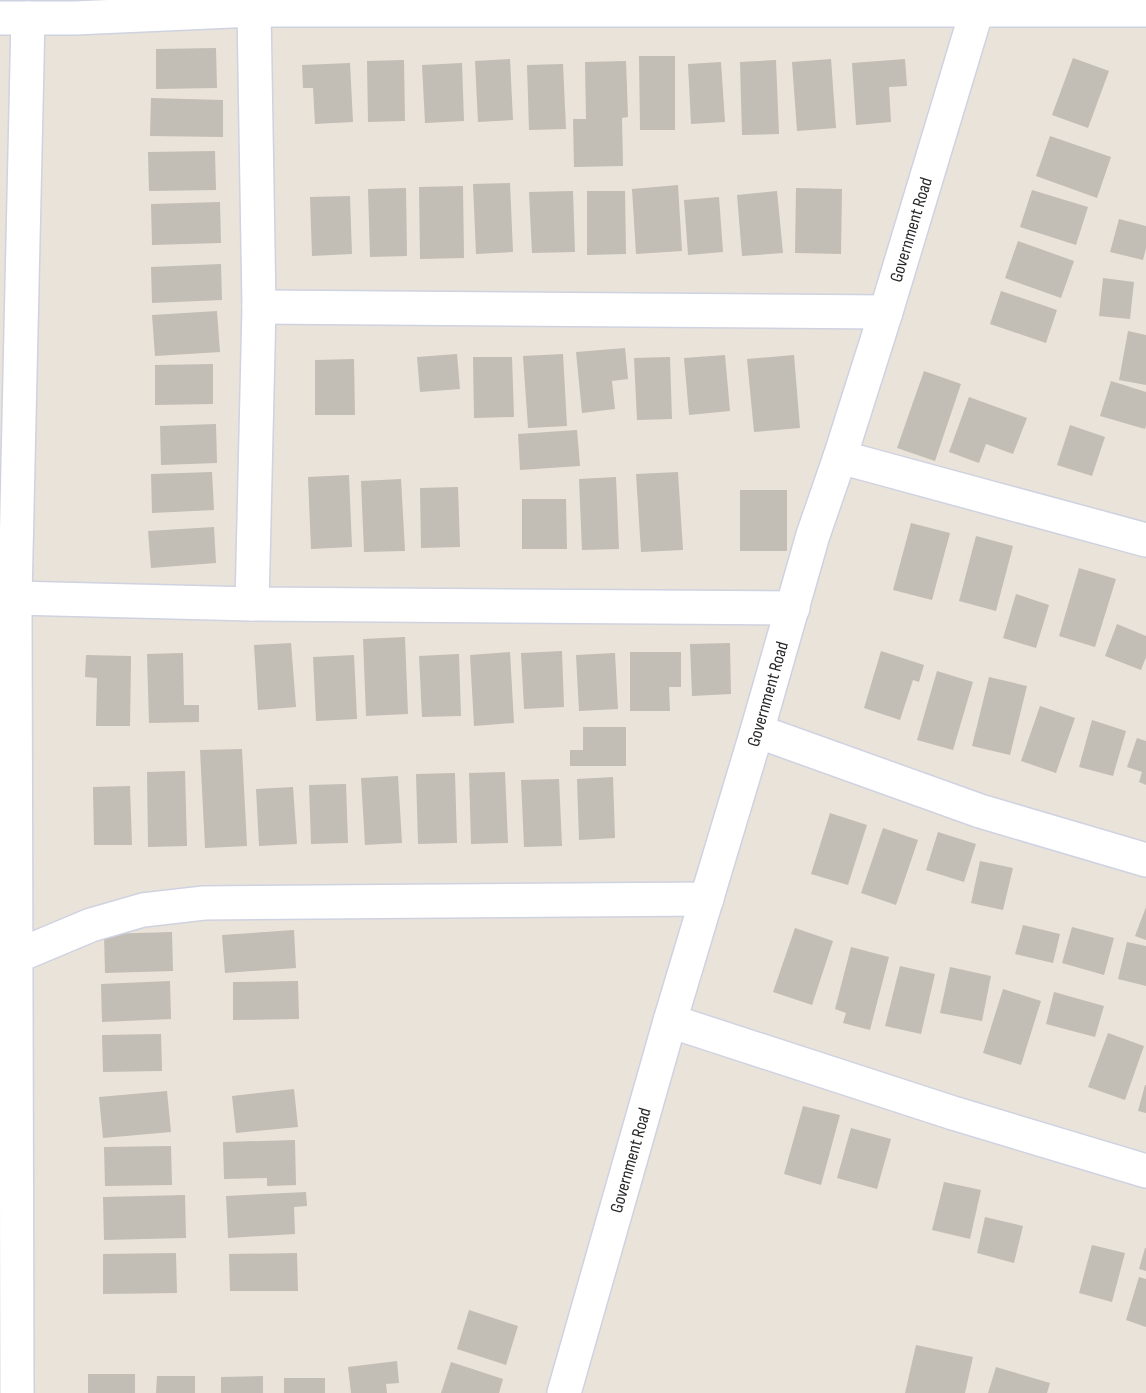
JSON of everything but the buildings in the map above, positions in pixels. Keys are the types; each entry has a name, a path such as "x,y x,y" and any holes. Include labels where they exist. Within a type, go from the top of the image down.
{"street":[{"path":"18,1393 8,1191 17,956 14,18 75,9 979,5 1146,10"},
{"name":"Government Road","path":"564,1393 670,1021 813,535 886,312 979,5"},
{"path":"252,604 259,307 254,10"},
{"path":"259,307 886,312"},
{"path":"840,457 1146,540"},
{"path":"15,598 252,604 793,608"},
{"path":"757,731 980,811 1146,860"},
{"path":"17,956 91,925 143,910 204,903 707,899"},
{"path":"670,1021 953,1113 1146,1171"}]}
